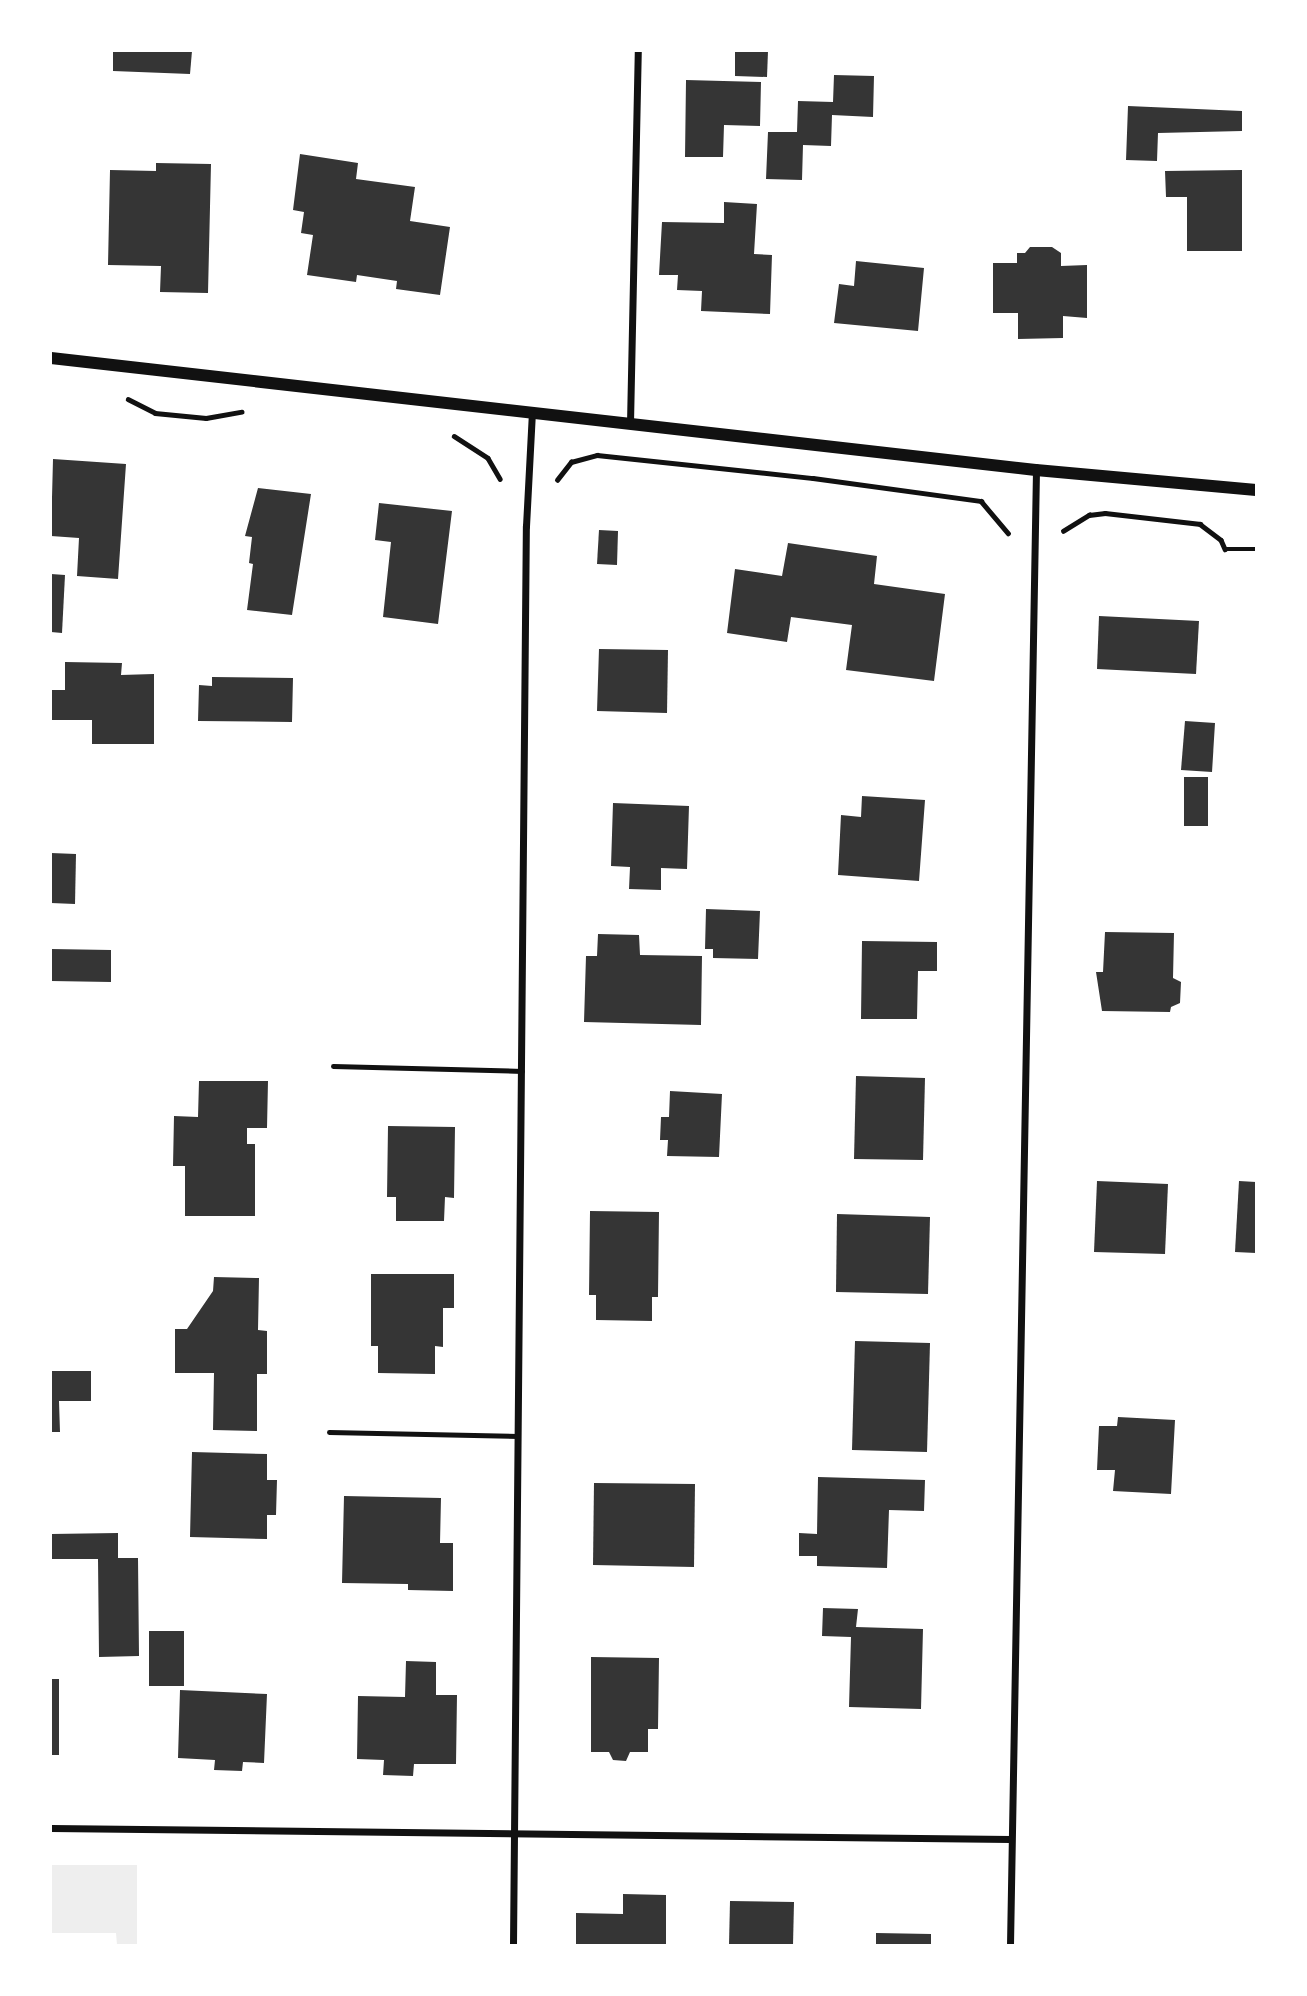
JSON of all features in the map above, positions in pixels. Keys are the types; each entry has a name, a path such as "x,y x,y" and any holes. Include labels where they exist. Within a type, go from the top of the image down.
{"street":[{"path":"630,423 638,51"},
{"path":"51,358 1036,470 1256,490"},
{"path":"513,1945 526,526 532,412"},
{"path":"1010,1945 1036,470"},
{"path":"51,1828 1010,1839"}],"lane":[{"path":"333,1066 522,1071"},
{"path":"330,1432 518,1436"}],"path":[{"path":"124,398 167,414 206,418 252,411"},
{"path":"444,432 460,438 488,458 504,489"},
{"path":"550,492 571,462 597,454 967,498 990,508 1003,533"},
{"path":"1055,537 1089,515 1105,513 1200,524 1221,540 1225,549 1256,549"}],"shaded area":[{"path":"51,1865 137,1865 137,1945 117,1945 116,1933 51,1933"}],"building":[{"path":"113,51 192,51 190,74 113,71"},
{"path":"735,51 768,51 767,77 735,76"},
{"path":"834,75 874,76 873,117 832,115 831,146 803,145 802,180 766,179 768,132 797,132 798,101 833,102"},
{"path":"686,80 761,82 760,126 724,125 723,157 685,157"},
{"path":"1128,106 1242,111 1242,131 1158,133 1157,161 1126,160"},
{"path":"300,154 358,163 356,179 415,187 410,221 450,227 440,295 396,289 397,281 357,275 356,282 307,275 313,235 301,233 304,212 293,210"},
{"path":"156,163 211,164 208,293 160,292 161,266 108,265 110,170 156,171"},
{"path":"1242,170 1242,251 1187,251 1187,197 1166,197 1165,171"},
{"path":"724,202 757,204 754,254 772,255 770,314 701,311 702,291 677,290 678,275 659,275 662,222 724,223"},
{"path":"1030,247 1052,247 1061,253 1061,266 1087,265 1087,318 1063,316 1063,338 1018,339 1018,313 993,313 993,263 1017,263 1017,253 1025,253"},
{"path":"856,261 924,268 918,331 834,323 839,284 854,286"},
{"path":"53,459 126,464 118,579 77,576 79,538 51,536"},
{"path":"258,488 311,494 292,615 247,610 253,564 249,563 252,537 245,536"},
{"path":"379,503 452,511 438,624 383,617 391,542 375,540"},
{"path":"599,530 618,531 617,565 597,564"},
{"path":"788,543 877,556 874,584 945,594 934,681 846,670 852,625 791,617 787,642 727,633 735,569 782,576"},
{"path":"51,574 65,575 62,633 51,632"},
{"path":"1099,616 1199,621 1196,674 1097,669"},
{"path":"599,649 668,650 667,713 597,711"},
{"path":"65,662 122,663 121,675 154,674 154,744 92,744 92,720 51,720 51,690 65,690"},
{"path":"212,677 293,678 292,722 198,721 199,685 212,686"},
{"path":"1185,721 1215,723 1212,772 1181,770"},
{"path":"1184,777 1208,777 1208,826 1184,826"},
{"path":"862,796 925,800 919,881 838,875 841,815 861,817"},
{"path":"613,803 689,806 687,869 661,868 661,890 629,889 630,867 611,866"},
{"path":"51,853 76,854 75,904 51,903"},
{"path":"706,909 760,911 758,959 713,958 713,949 705,949"},
{"path":"1105,932 1174,933 1173,978 1181,982 1180,1003 1171,1007 1170,1012 1102,1011 1096,972 1103,972"},
{"path":"598,934 639,935 640,955 702,956 701,1025 584,1022 586,956 597,956"},
{"path":"862,941 937,942 937,971 918,971 917,1019 861,1019"},
{"path":"51,949 111,950 111,982 51,981"},
{"path":"856,1076 925,1078 923,1160 854,1159"},
{"path":"199,1081 268,1081 267,1128 247,1128 247,1144 255,1144 255,1216 185,1216 185,1166 173,1166 174,1116 198,1117"},
{"path":"670,1091 722,1094 719,1157 667,1156 668,1140 660,1140 661,1117 669,1117"},
{"path":"388,1126 455,1127 454,1198 445,1197 444,1221 396,1221 396,1197 387,1197"},
{"path":"1097,1181 1168,1184 1165,1254 1094,1252"},
{"path":"1239,1181 1256,1182 1256,1253 1235,1252"},
{"path":"590,1211 659,1212 658,1297 652,1297 652,1321 596,1320 596,1295 589,1295"},
{"path":"837,1214 930,1217 928,1294 836,1292"},
{"path":"371,1274 454,1274 454,1308 443,1308 443,1347 435,1346 435,1374 378,1373 378,1346 371,1346"},
{"path":"214,1277 259,1278 258,1330 267,1331 267,1374 257,1374 257,1431 213,1430 214,1373 175,1373 175,1329 187,1329 213,1291"},
{"path":"855,1341 930,1343 927,1452 852,1450"},
{"path":"51,1371 91,1371 91,1401 59,1401 60,1432 51,1432"},
{"path":"1118,1417 1175,1420 1171,1494 1113,1491 1115,1470 1097,1470 1099,1426 1117,1426"},
{"path":"192,1452 267,1454 267,1480 277,1480 276,1515 267,1515 267,1539 190,1537"},
{"path":"818,1477 925,1480 924,1511 889,1510 887,1568 817,1566 817,1556 799,1556 799,1533 817,1534"},
{"path":"594,1483 695,1484 694,1567 593,1565"},
{"path":"344,1496 441,1498 440,1543 453,1543 453,1591 408,1590 408,1584 342,1583"},
{"path":"118,1533 118,1558 138,1558 139,1656 99,1657 98,1559 51,1559 51,1534"},
{"path":"823,1608 858,1609 856,1627 923,1629 921,1709 849,1707 851,1637 822,1636"},
{"path":"149,1631 184,1631 184,1686 149,1686"},
{"path":"591,1657 659,1658 658,1729 648,1729 648,1752 630,1752 626,1761 613,1760 609,1752 591,1752"},
{"path":"406,1661 436,1662 436,1695 457,1695 456,1764 414,1764 413,1776 383,1775 384,1760 357,1759 358,1696 405,1697"},
{"path":"51,1679 59,1679 59,1755 51,1755"},
{"path":"180,1690 267,1694 264,1763 243,1762 242,1771 214,1770 215,1760 178,1758"},
{"path":"623,1894 666,1895 666,1945 576,1945 576,1913 623,1914"},
{"path":"730,1901 794,1902 793,1945 729,1945"},
{"path":"876,1933 931,1934 931,1945 876,1945"}]}
